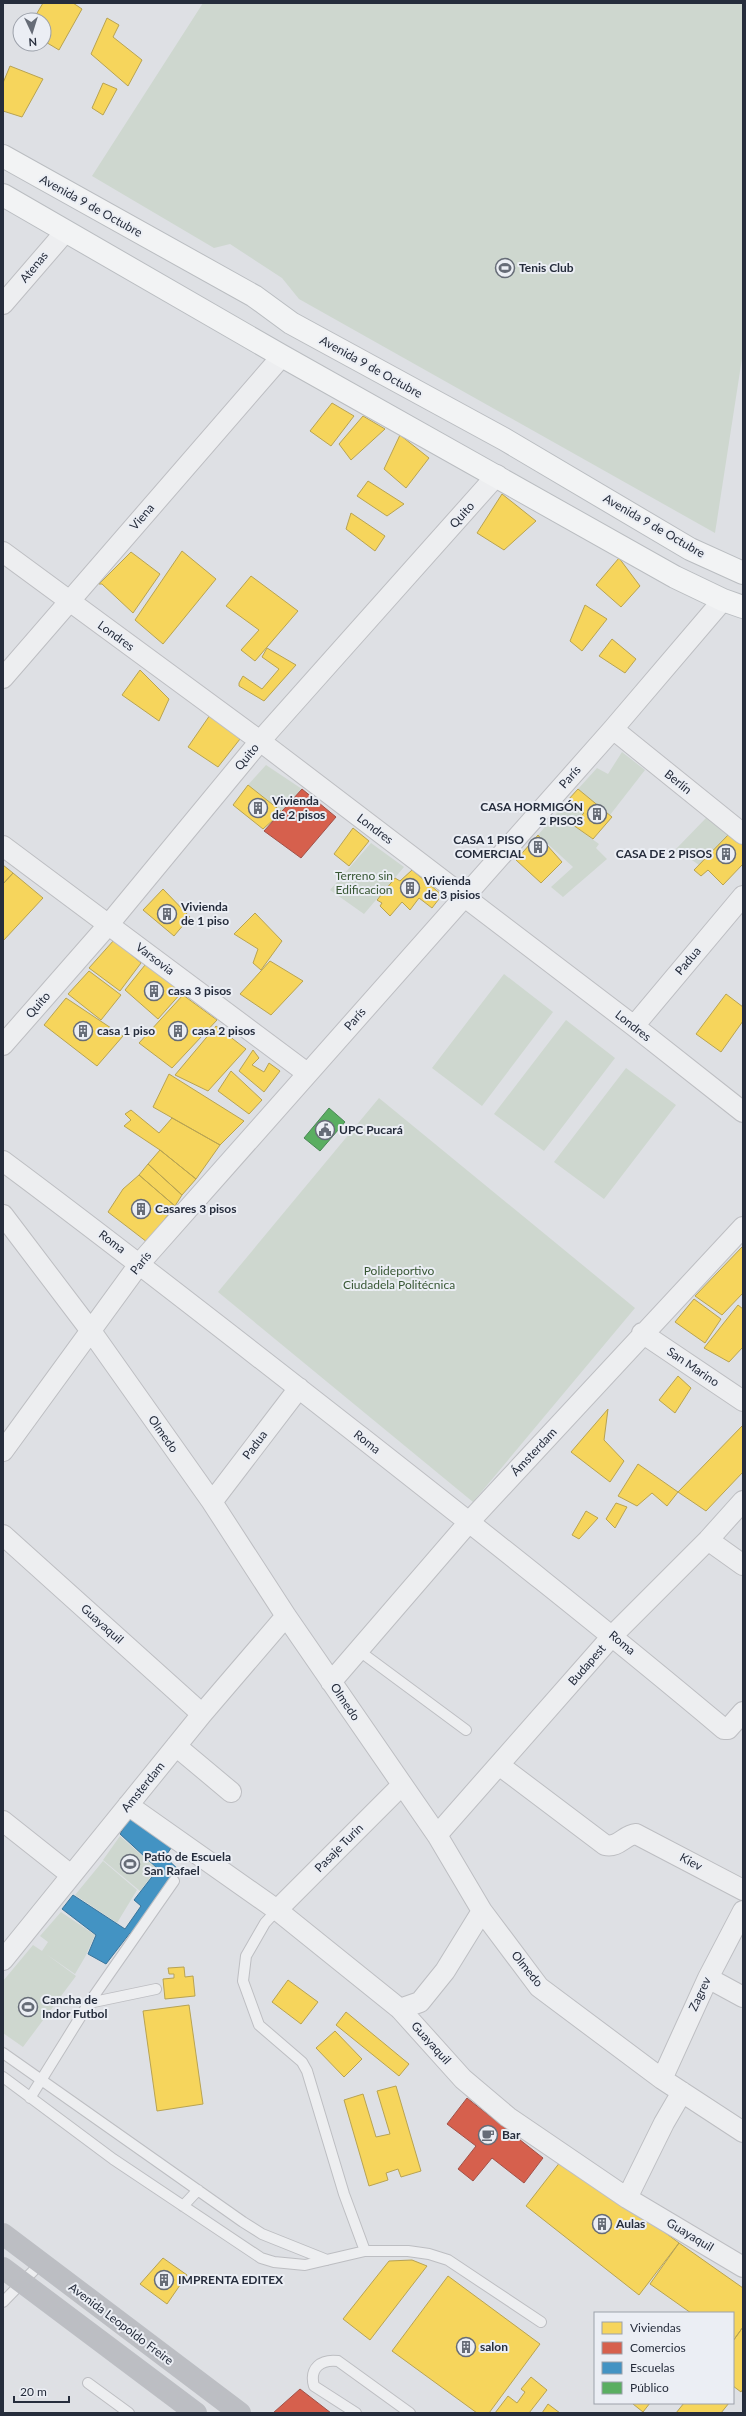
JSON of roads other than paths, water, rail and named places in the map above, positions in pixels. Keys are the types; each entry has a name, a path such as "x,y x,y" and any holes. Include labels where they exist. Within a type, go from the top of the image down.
{"main road":[{"name":"Avenida 9 de Octubre","path":"3,156 254,296 291,323 504,439 690,549 743,573"},
{"path":"3,195 282,356 497,475 675,577 723,600 743,607"},
{"name":"Avenida Leopoldo Freire","path":"4,2237 41,2263 240,2413"},
{"path":"3,2268 196,2413"}],"street":[{"name":"Atenas","path":"3,304 66,231"},
{"name":"Viena","path":"3,678 282,356"},
{"name":"Quito","path":"3,1045 109,924 260,741 497,475"},
{"name":"Londres","path":"3,552 260,741 634,1026 743,1112"},
{"name":"París","path":"3,1452 140,1263 463,897 614,729 723,600"},
{"name":"Berlín","path":"614,729 743,834"},
{"name":"Varsovia","path":"3,846 307,1073"},
{"name":"Padua","path":"634,1026 743,896"},
{"name":"Roma","path":"3,1161 140,1263 613,1635 726,1729 743,1712"},
{"name":"Olmedo","path":"5,1224 91,1331 212,1502 286,1616 401,1786 437,1835 482,1911 539,1987 662,2079 743,2132"},
{"name":"Ámsterdam","path":"331,1682 469,1522 642,1333 743,1228"},
{"name":"San Marino","path":"642,1333 743,1401"},
{"name":"Padua","path":"212,1502 298,1388"},
{"name":"Budapest","path":"437,1835 613,1635 708,1540 743,1501"},
{"name":"Guayaquil","path":"3,1535 202,1714"},
{"path":"708,1540 743,1565"},
{"name":"Amsterdam","path":"3,1960 202,1714 286,1616"},
{"path":"176,1746 231,1792"},
{"name":"Kiev","path":"499,1766 605,1845 615,1845 631,1834 638,1835 743,1890"},
{"name":"Pasaje Turin","path":"277,1910 401,1786"},
{"name":"Guayaquil","path":"128,1805 277,1910 400,2010 463,2079 508,2117 627,2198 743,2267"},
{"path":"3,1821 71,1875"},
{"path":"400,2010 420,2002 445,1971 482,1911"},
{"name":"Zagrev","path":"662,2079 708,1978 743,1911"},
{"path":"708,1978 743,1997"},
{"path":"627,2198 664,2123 682,2092"}],"lane":[{"path":"358,1650 466,1730"},
{"path":"30,2098 89,2003 174,1881"},
{"path":"277,1910 265,1923 246,1956 243,1980 259,2025 302,2062 307,2071 344,2194 365,2251"},
{"path":"89,2003 156,1989"},
{"path":"3,2053 262,2234 327,2260"},
{"path":"3,2077 30,2098 183,2206 261,2258 274,2262 304,2265 365,2251 408,2251 448,2260 541,2322"},
{"path":"183,2206 198,2190"},
{"path":"3,2302 41,2263"},
{"path":"356,2413 314,2386 312,2378 315,2368 324,2361 338,2360 410,2413"},
{"path":"88,2383 129,2413"}],"place":[{"name":"Tenis Club","path":"505,268"},
{"name":"Vivienda de 2 pisos","path":"258,808"},
{"name":"CASA HORMIGÓN 2 PISOS","path":"597,814"},
{"name":"CASA 1 PISO COMERCIAL","path":"538,847"},
{"name":"CASA DE 2 PISOS","path":"726,854"},
{"name":"Vivienda de 3 pisios","path":"410,888"},
{"name":"Vivienda de 1 piso","path":"167,914"},
{"name":"casa 3 pisos","path":"154,991"},
{"name":"casa 1 piso","path":"83,1031"},
{"name":"casa 2 pisos","path":"178,1031"},
{"name":"UPC Pucará","path":"325,1130"},
{"name":"Casares 3 pisos","path":"141,1209"},
{"name":"Patio de Escuela San Rafael","path":"130,1864"},
{"name":"Cancha de Indor Futbol","path":"28,2007"},
{"name":"Bar","path":"488,2135"},
{"name":"Aulas","path":"602,2224"},
{"name":"IMPRENTA EDITEX","path":"164,2280"},
{"name":"salon","path":"466,2347"}],"park label":[{"name":"Terreno sin Edificacion","path":"364,883"},
{"name":"Polideportivo Ciudadela Politécnica","path":"399,1278"}]}
